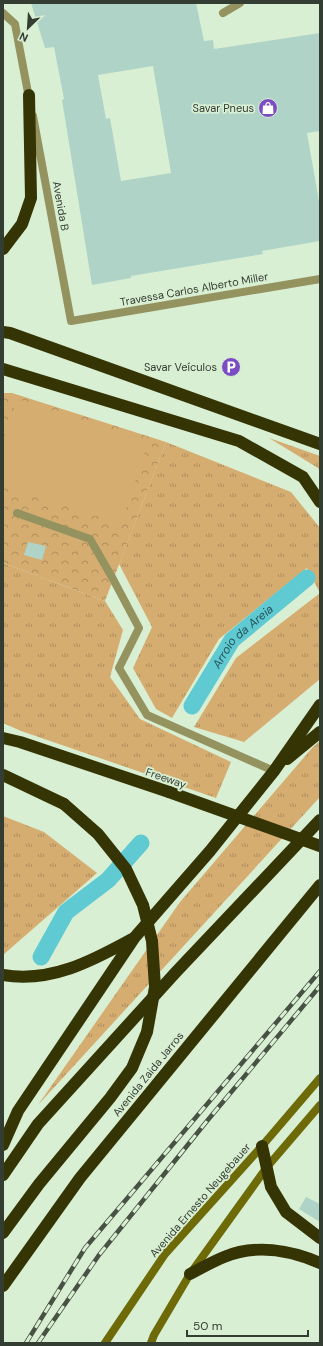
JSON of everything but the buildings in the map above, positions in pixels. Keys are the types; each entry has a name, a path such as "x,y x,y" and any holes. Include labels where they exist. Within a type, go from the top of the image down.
{"highway":[{"path":"3,249 22,224 31,198 29,95"},
{"path":"3,332 10,333 320,444"},
{"path":"3,369 239,441 303,477 320,502"},
{"path":"3,1145 18,1111 135,937 210,851 274,771 320,706"},
{"path":"274,771 320,732"},
{"path":"3,734 20,742"},
{"name":"Freeway","path":"3,738 20,742 169,792 320,846"},
{"path":"3,775 64,804 98,834 126,869 143,905 152,941 155,987 147,1032 132,1068 110,1098 39,1184 3,1233"},
{"path":"3,1175 44,1118 171,978 320,820"},
{"name":"Avenida Zaida Jarros","path":"3,1286 80,1178 320,885"},
{"path":"3,975 18,978 53,974 100,956 135,937"},
{"path":"262,1146 271,1187 286,1212 320,1238"},
{"path":"190,1274 224,1257 249,1250 263,1249 283,1251 320,1263"}],"main road":[{"name":"Avenida Ernesto Neugebauer","path":"105,1343 165,1254 262,1146 320,1078"},
{"path":"151,1343 154,1335 190,1274 267,1167 320,1105"}],"street":[{"path":"223,13 240,3"},
{"name":"Avenida B","path":"3,13 14,24 35,122 71,321"},
{"name":"Travessa Carlos Alberto Miller","path":"71,321 320,279"},
{"path":"17,513 90,539 113,578 139,628 119,668 147,715 274,771"}],"green space":[{"path":"3,393 12,393 166,442 105,601 3,563"},
{"path":"17,399 148,442 121,524 3,486 3,441"},
{"path":"269,438 320,456 320,472 318,468"},
{"path":"166,442 291,492 320,528 320,593 307,568 219,639 172,718 156,709 133,668 152,627 119,564"},
{"path":"3,563 105,601 123,630 110,677 140,719 231,762 216,798 21,731 3,723"},
{"path":"320,593 320,679 244,742 194,727 236,658"},
{"path":"320,741 320,797 38,1105 180,902 312,748"},
{"path":"3,816 44,832 97,873 3,955"}],"waterway":[{"name":"Arroio da Areia","path":"192,706 232,640 307,578"},
{"name":"Arroio da Areia","path":"41,957 66,912 108,880 141,843"}],"railway":[{"path":"26,1343 85,1248 320,971"},
{"path":"38,1343 99,1255 207,1121 320,986"}],"place":[{"name":"Savar Pneus","path":"268,108"},
{"name":"Savar Veículos","path":"231,367"}]}
